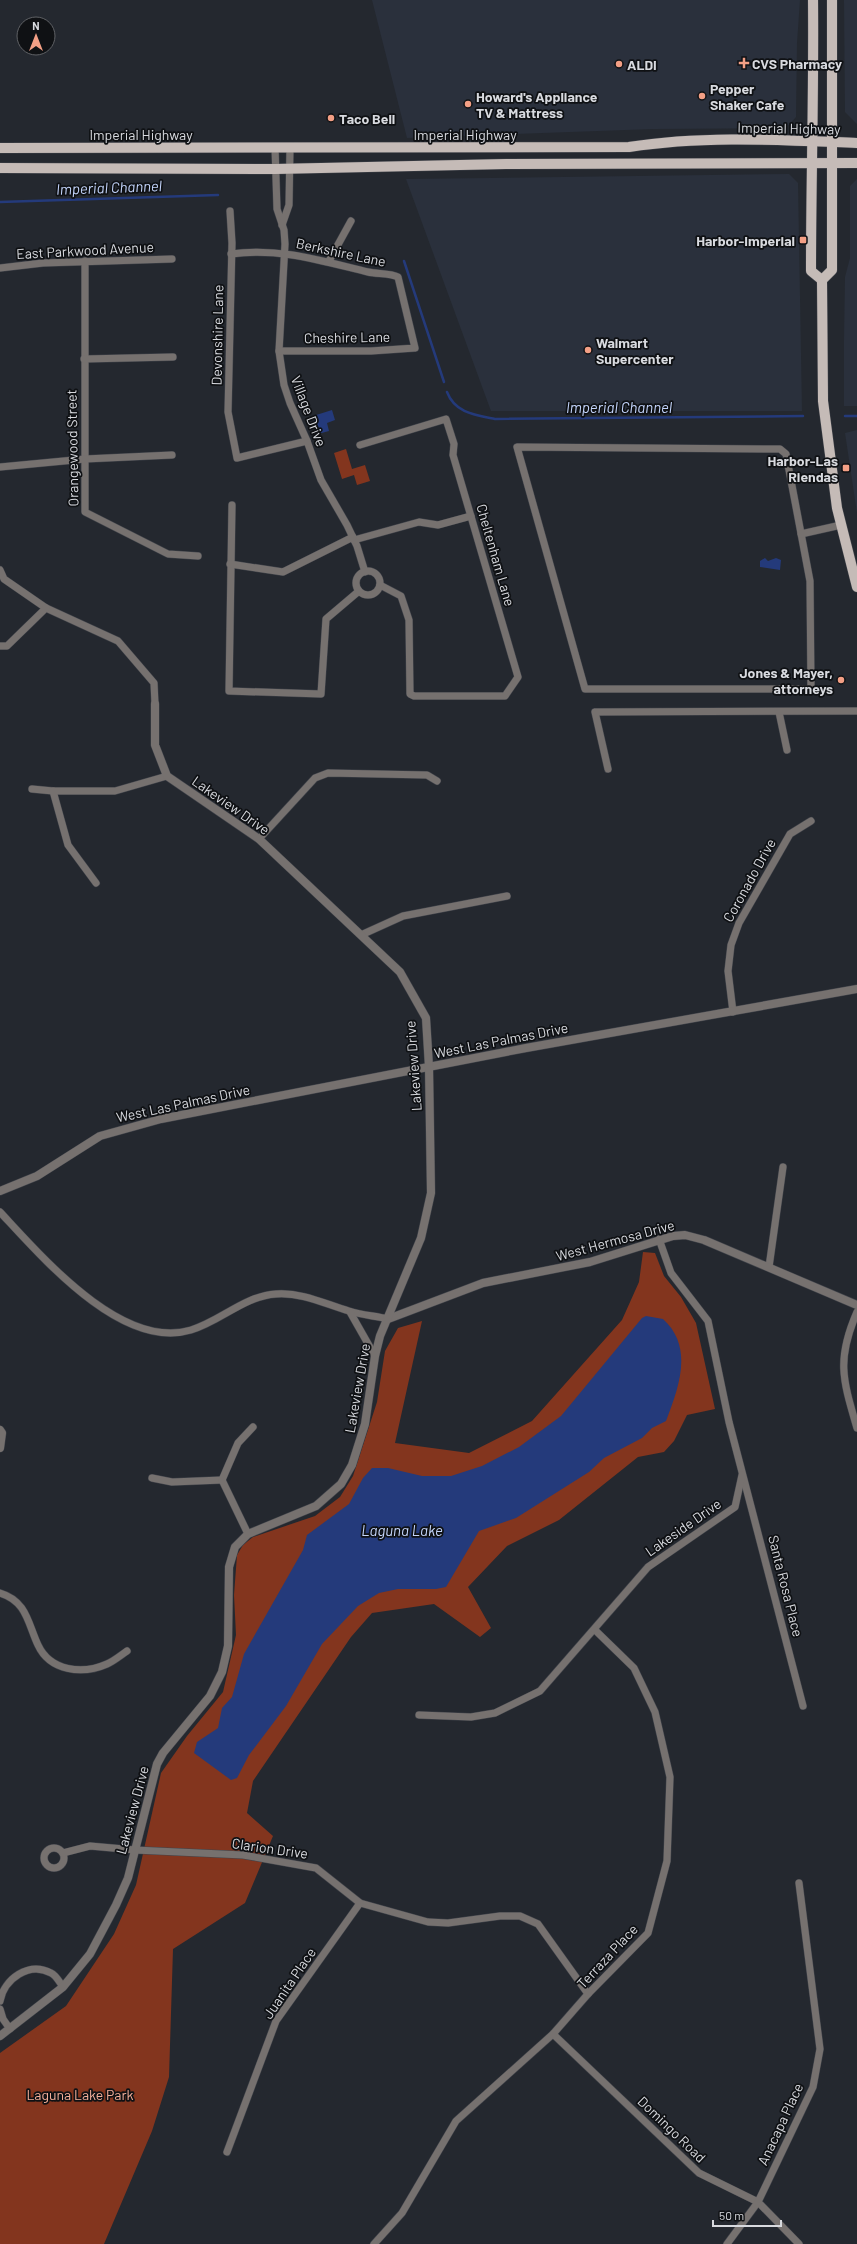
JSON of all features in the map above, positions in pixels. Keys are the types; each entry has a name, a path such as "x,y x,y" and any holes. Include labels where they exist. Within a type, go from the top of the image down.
{"main road":[{"path":"813,0 811,270 822,280"},
{"path":"832,0 832,270 822,280 823,401 830,465 841,525 854,564 857,588"},
{"name":"Imperial Highway","path":"0,148 621,148 667,141 857,143"},
{"path":"0,168 290,169 520,164 857,163"}],"street":[{"name":"Village Drive","path":"275,147 276,209 282,225 285,254 279,351 286,391 307,441 324,489 353,538 365,572"},
{"name":"Village Drive","path":"282,225 289,205 290,148"},
{"name":"Devonshire Lane","path":"230,211 231,254 228,412 238,458 307,441"},
{"path":"329,261 351,221"},
{"name":"Berkshire Lane","path":"231,254 253,251 285,254 329,261 378,274 398,277 415,348"},
{"name":"East Parkwood Avenue","path":"0,268 85,261 172,259"},
{"name":"Orangewood Street","path":"85,261 85,512 168,554 198,556"},
{"name":"Cheshire Lane","path":"279,351 371,351 415,348"},
{"path":"84,359 173,357"},
{"name":"Cheltenham Lane","path":"360,445 446,419 454,444 453,455 518,677 505,696 414,696 410,694 409,620 401,596 380,585"},
{"path":"517,447 780,449 786,454 788,460 801,534 810,581 811,689 585,689 517,447"},
{"path":"0,467 85,459 172,455"},
{"path":"232,505 229,691 321,694 326,619 359,591"},
{"path":"230,564 283,572 353,538 419,522 438,525 471,516"},
{"path":"801,534 841,525"},
{"path":"0,570 4,579 46,608 118,641 154,683 155,745 167,776 115,791 53,791 32,789"},
{"path":"365,572 376,574 380,585 377,591 371,594 365,594 359,591 356,585 357,578 365,572"},
{"path":"0,646 7,646 46,608"},
{"path":"608,769 595,712 857,711"},
{"path":"779,712 787,750"},
{"path":"259,839 315,778 328,773 427,775 437,781"},
{"name":"Lakeview Drive","path":"0,2036 10,2030 63,1987 90,1954 116,1905 128,1878 157,1764 163,1753 210,1696 222,1672 228,1646 228,1576 230,1559 238,1543 248,1534 307,1512 326,1499 341,1484 356,1455 365,1424 375,1356 380,1336 421,1238 429,1206 429,1067 426,1018 400,972 259,839 167,776"},
{"path":"53,791 68,845 96,883"},
{"name":"Coronado Drive","path":"733,1012 728,971 731,945 739,923 790,834 811,821"},
{"path":"361,936 402,916 507,896"},
{"name":"West Las Palmas Drive","path":"0,1191 37,1176 100,1136 161,1118 429,1067 857,989"},
{"path":"769,1267 783,1167"},
{"path":"0,1212 47,1262 84,1294 118,1318 142,1330 165,1334 191,1331 250,1300 275,1294 309,1298 350,1312 388,1319"},
{"name":"West Hermosa Drive","path":"388,1319 483,1283 590,1262 659,1239 678,1235 698,1238 857,1305"},
{"name":"Lakeside Drive","path":"419,1715 471,1717 495,1713 523,1701 547,1685 596,1630 648,1567 735,1507 743,1473 716,1367 708,1321 671,1273 659,1239"},
{"path":"350,1312 375,1356"},
{"path":"857,1312 846,1341 843,1368 844,1384 857,1428"},
{"path":"248,1534 222,1480 238,1443 253,1428"},
{"path":"0,1430 2,1433 0,1448"},
{"name":"Santa Rosa Place","path":"743,1473 803,1706"},
{"path":"152,1478 172,1482 222,1480"},
{"path":"0,1593 16,1602 28,1617 38,1646 48,1660 65,1670 86,1670 107,1664 127,1650"},
{"name":"Terraza Place","path":"374,2244 402,2213 456,2121 553,2034 588,1994 648,1933 667,1861 670,1777 655,1712 634,1668 596,1630"},
{"name":"Clarion Drive","path":"63,1853 90,1846 135,1850 243,1855 316,1868 360,1903 428,1922 448,1923 500,1916 520,1916 538,1924 588,1994"},
{"name":"Anacapa Place","path":"727,2244 758,2202 813,2087 820,2049 799,1884"},
{"name":"Juanita Place","path":"227,2152 276,2021 360,1903"},
{"path":"0,2001 2,1990 12,1980 22,1972 37,1968 52,1973 63,1987"},
{"path":"0,2009 2,2018 10,2030"},
{"name":"Domingo Road","path":"553,2034 699,2173 758,2202 799,2244"}],"shaded area":[{"path":"372,0 800,0 797,43 796,117 786,128 653,129 407,138"},
{"path":"844,0 857,0 857,124 845,112"},
{"path":"789,174 798,183 802,411 491,411 406,179"},
{"path":"857,179 857,406 844,406 845,277 850,258 850,186"},
{"path":"857,430 857,513 845,433"}],"green space":[{"path":"346,449 352,469 365,465 370,481 357,485 354,475 342,479 334,453"},
{"name":"Laguna Lake Park","path":"643,1252 655,1253 664,1276 681,1297 696,1323 715,1409 687,1415 674,1441 664,1452 638,1457 559,1520 507,1546 468,1587 491,1628 480,1637 434,1604 372,1613 351,1637 253,1781 247,1813 273,1836 245,1903 173,1949 169,2077 152,2131 104,2244 0,2244 0,2053 66,2006 114,1934 136,1885 161,1773 187,1736 223,1692 236,1635 234,1595 237,1555 243,1545 253,1537 315,1516 340,1497 353,1476 377,1402 385,1351 398,1328 422,1321 395,1443 469,1453 532,1421 622,1320 639,1282"}],"water":[{"path":"332,410 335,420 327,423 329,431 318,434 313,416"},
{"path":"765,558 768,561 776,558 781,560 780,570 760,567 760,561"},
{"name":"Laguna Lake","path":"646,1316 663,1319 673,1330 681,1355 679,1381 666,1421 652,1428 642,1438 604,1458 589,1472 516,1518 479,1531 446,1587 436,1589 398,1589 379,1593 358,1606 322,1644 286,1706 249,1755 237,1778 231,1780 194,1753 197,1742 218,1728 222,1708 232,1697 244,1654 303,1550 307,1535 349,1504 363,1478 372,1468 388,1468 422,1476 451,1476 482,1466 519,1447 561,1416 642,1318"}],"waterway":[{"name":"Imperial Channel","path":"0,202 218,195"},
{"name":"Imperial Channel","path":"404,261 444,382"},
{"name":"Imperial Channel","path":"447,392 455,405 460,409 466,412 495,419 803,416"},
{"name":"Imperial Channel","path":"845,416 857,416"}],"place":[{"name":"CVS Pharmacy","path":"744,63"},
{"name":"ALDI","path":"619,64"},
{"name":"Pepper Shaker Cafe","path":"702,96"},
{"name":"Howard's Appliance TV & Mattress","path":"468,104"},
{"name":"Taco Bell","path":"331,118"},
{"name":"Harbor-Imperial","path":"803,240"},
{"name":"Walmart Supercenter","path":"588,350"},
{"name":"Harbor-Las Riendas","path":"846,468"},
{"name":"Jones & Mayer, attorneys","path":"841,680"}]}
